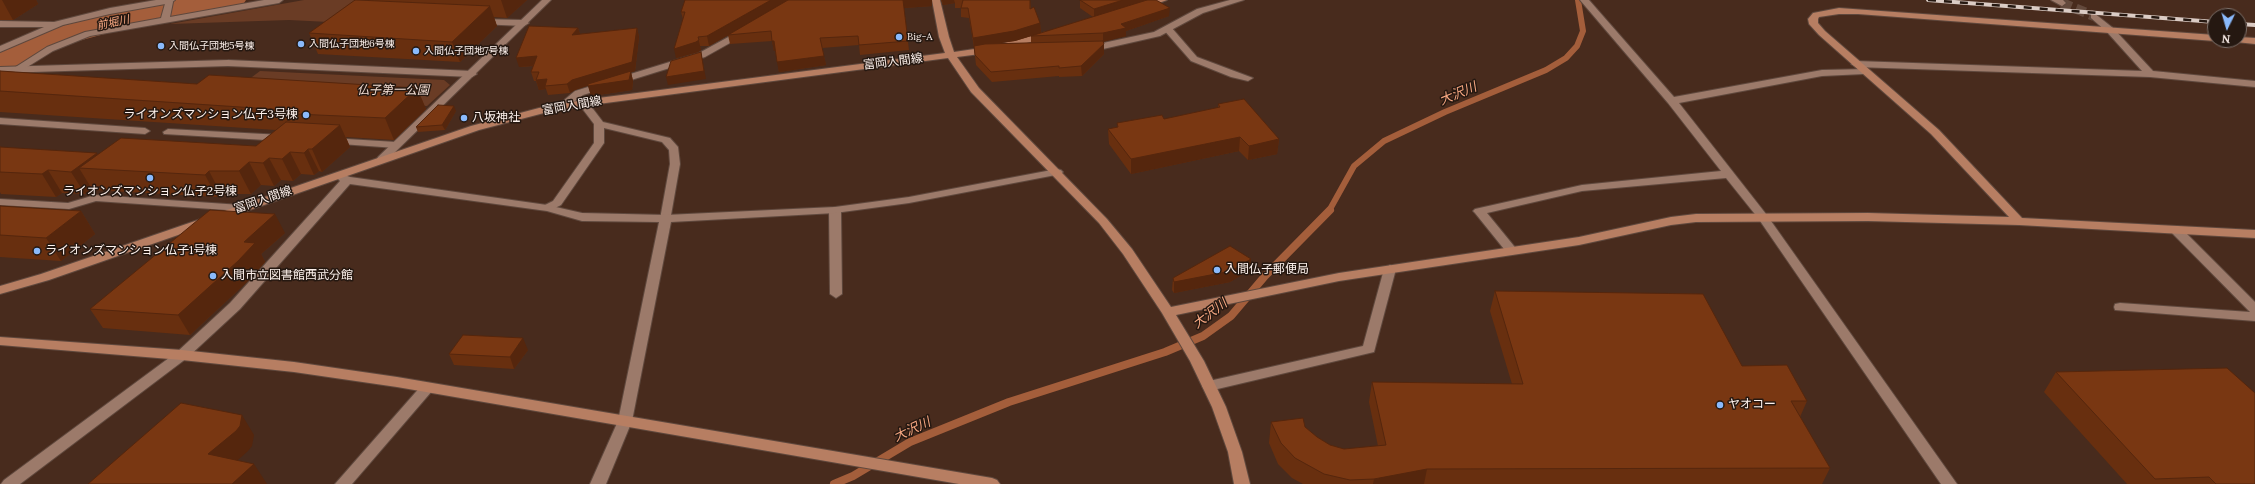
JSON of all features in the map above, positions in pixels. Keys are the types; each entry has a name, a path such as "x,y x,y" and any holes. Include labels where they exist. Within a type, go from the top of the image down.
{"street":[{"path":"0,80 9,70 50,49 88,34 278,0"},
{"path":"382,159 472,74 547,0"},
{"path":"936,0 944,37 951,55 975,90 1057,172 1120,242 1168,312 1210,386 1228,432 1242,484"},
{"path":"1134,9 1163,0"},
{"path":"1080,48 1103,46 1157,34 1200,11 1240,0"},
{"path":"0,49 60,23 110,11 170,1 165,20"},
{"path":"1585,1 1672,100 1762,216 1949,484"},
{"path":"2019,221 1985,182 1935,132 1856,64 1814,24 1813,19 1816,15 1839,11 1858,11 2207,37"},
{"path":"2094,16 2110,30 2150,74"},
{"path":"469,21 524,23"},
{"path":"0,24 60,23"},
{"path":"562,106 579,93 702,55 751,28"},
{"path":"1168,29 1194,59 1234,75 1248,78"},
{"name":"富岡入間線","path":"0,290 52,274 336,174 475,128 562,106 988,50 1053,33"},
{"path":"988,50 1027,50"},
{"path":"9,70 228,63 472,74"},
{"path":"1856,64 2150,74 2255,84"},
{"path":"1672,100 1822,73 1864,71"},
{"path":"547,208 557,204 599,143 599,124 583,103"},
{"path":"0,121 145,130"},
{"path":"598,484 625,422 666,219 675,164 674,149 666,140 599,124"},
{"path":"168,132 294,139"},
{"path":"318,140 396,145"},
{"path":"336,174 347,180 547,208 582,217 666,219 835,210 909,200 1057,172"},
{"path":"1512,251 1480,211 1582,188 1729,174"},
{"path":"9,484 182,355 235,306 347,180"},
{"path":"0,202 69,206 95,198 241,208"},
{"path":"835,210 836,294"},
{"path":"1168,312 1339,277 1579,240 1671,221 1762,216 1868,217 2019,221 2255,234"},
{"path":"2176,230 2255,310"},
{"path":"1210,386 1369,349 1390,269"},
{"path":"2120,307 2255,317"},
{"path":"0,341 182,355 294,367 427,388 992,484"},
{"path":"343,484 427,388"}],"green space":[{"path":"304,0 369,0 351,14 329,22 289,20 170,24"},
{"name":"仏子第一公園","path":"260,71 444,80 450,85 427,106 228,95"}],"building":[{"path":"355,0 490,6 452,42 309,33"},
{"path":"685,0 771,0 707,36 698,37 699,40 696,42 674,49 685,12 681,12"},
{"path":"788,0 903,0 908,41 859,45 858,36 820,38 824,56 777,62 771,31 728,35"},
{"path":"963,0 1030,0 1030,9 1034,7 1040,23 1014,31 973,38 968,8 961,8"},
{"path":"1080,0 1123,0 1094,9"},
{"path":"1147,0 1156,0 1170,8 1121,24 1126,28 1103,33 1031,36"},
{"path":"529,26 578,28 572,35 637,28 632,62 572,80 567,84 545,86 547,79 536,80 539,72 531,72 537,56 516,58"},
{"path":"1103,41 1104,44 1081,66 1059,68 1059,66 991,72 975,55 974,46 985,44"},
{"path":"701,52 704,71 666,77 671,61"},
{"path":"0,71 197,84 209,75 417,88 385,118 296,114 300,111 0,91"},
{"path":"631,71 629,80 588,86 588,84"},
{"path":"1244,99 1279,139 1249,146 1240,137 1131,159 1108,129 1118,127 1117,123 1162,115 1164,119 1220,107 1218,104"},
{"path":"438,105 454,106 442,125 416,127"},
{"path":"286,122 340,125 312,149 308,149 304,153 290,152 282,159 269,158 263,163 249,162 239,171 209,171 205,175 79,168 121,138 256,146"},
{"path":"0,147 97,153 71,172 48,170 42,174 0,172"},
{"path":"0,206 81,211 46,238 0,235"},
{"path":"210,210 275,214 244,242 255,243 238,261 178,315 90,309"},
{"path":"1230,246 1251,259 1231,271 1174,282 1173,278"},
{"path":"1495,291 1703,294 1742,366 1787,365 1807,401 1791,401 1830,468 1427,469 1374,479 1350,480 1324,474 1295,458 1281,443 1271,422 1303,418 1305,427 1330,445 1344,449 1386,445 1372,382 1523,384"},
{"path":"463,335 523,338 510,357 449,354"},
{"path":"2227,368 2255,393 2255,484 2216,484 2209,477 2155,479 2056,372"},
{"path":"181,403 242,415 240,426 236,431 208,454 254,464 232,484 88,484"}],"waterway":[{"name":"前堀川","path":"0,64 60,36 99,25 145,14 231,0"},
{"name":"大沢川","path":"1329,211 1354,166 1384,141 1445,112 1546,70 1566,58 1577,46 1583,31 1578,0"},
{"name":"大沢川","path":"834,484 853,476 910,442 1009,402 1165,352 1203,336 1231,316 1265,276 1330,210"}],"tunnel":[{"path":"2062,3 2094,16"}],"railway":[{"path":"1928,0 2207,21"},
{"path":"2247,24 2255,25"}],"place":[{"name":"Big-A","path":"899,37"},
{"name":"入間仏子団地6号棟","path":"301,44"},
{"name":"入間仏子団地5号棟","path":"161,46"},
{"name":"入間仏子団地7号棟","path":"416,51"},
{"name":"ライオンズマンション仏子3号棟","path":"306,115"},
{"name":"八坂神社","path":"464,118"},
{"name":"ライオンズマンション仏子2号棟","path":"150,178"},
{"name":"ライオンズマンション仏子1号棟","path":"37,251"},
{"name":"入間仏子郵便局","path":"1217,270"},
{"name":"入間市立図書館西武分館","path":"213,276"},
{"name":"ヤオコー","path":"1720,405"}]}
